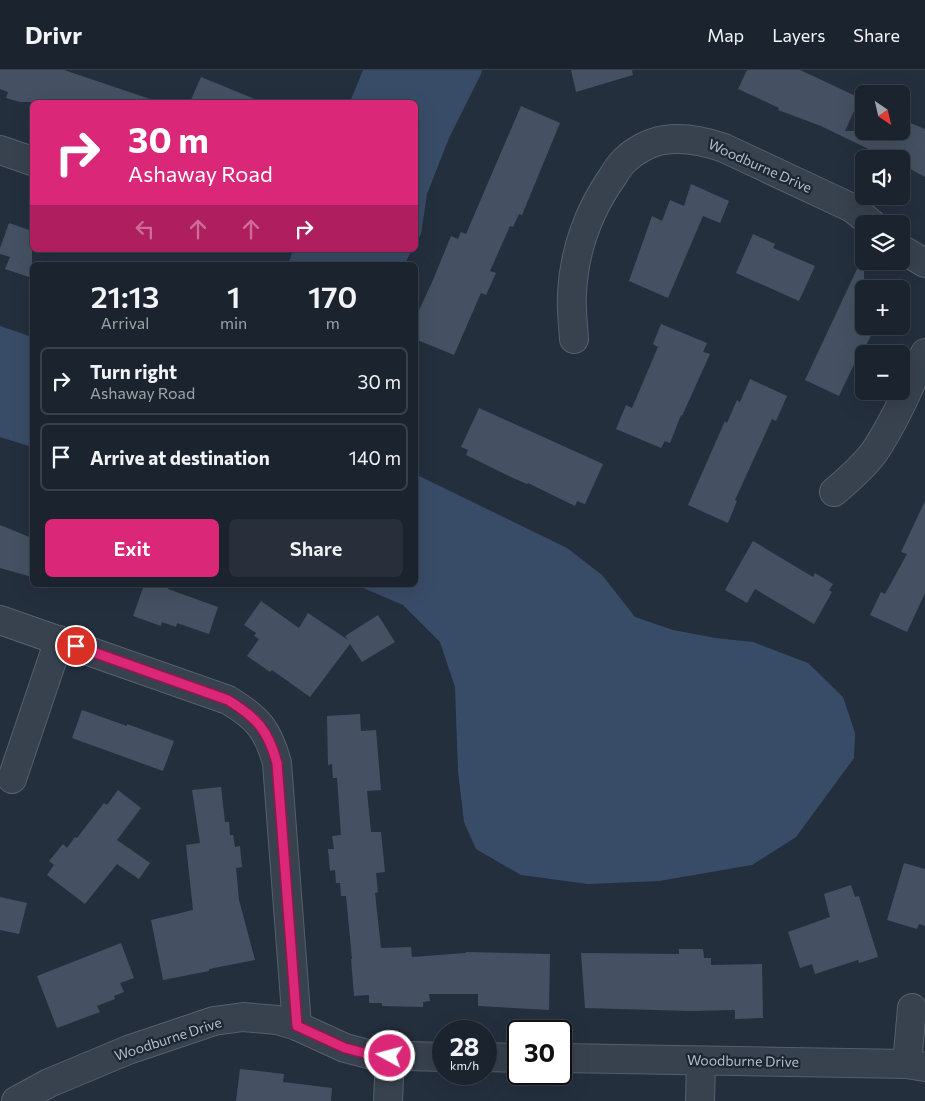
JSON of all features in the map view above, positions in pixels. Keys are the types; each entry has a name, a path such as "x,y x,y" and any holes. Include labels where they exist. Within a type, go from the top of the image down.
{"street":[{"name":"Woodburne Drive","path":"574,338 572,294 576,258 587,223 603,190 624,161 642,148 655,142 685,138 724,148 852,208 861,215"},
{"path":"0,150 30,160"},
{"path":"910,254 925,263"},
{"path":"834,492 874,452 899,408 925,353"},
{"path":"0,620 228,700 247,711 262,727 272,746 277,763 297,1026"},
{"path":"12,779 59,640"},
{"path":"912,1008 916,1066"},
{"name":"Woodburne Drive","path":"16,1101 49,1083 128,1050 214,1021 243,1017 277,1020 297,1026 345,1048 372,1055 432,1057"},
{"path":"388,1101 390,1056"},
{"name":"Woodburne Drive","path":"572,1058 916,1066"},
{"path":"700,1060 700,1101"}],"water":[{"path":"363,70 482,70 449,138 427,194 421,234 418,240 418,100 351,100"},
{"path":"292,252 411,252 406,262 289,262"},
{"path":"0,326 30,336 30,446 0,437"},
{"path":"418,475 567,548 602,575 635,617 673,630 715,638 753,642 808,663 843,697 855,733 854,758 796,837 752,865 659,881 588,884 521,875 476,849 464,822 458,771 455,687 440,642 403,605 361,587 418,587"}],"building":[{"path":"0,70 64,70 150,100 30,100 30,102 20,102 6,98 8,92 0,89"},
{"path":"571,70 632,70 633,75 576,92"},
{"path":"747,70 800,70 855,96 855,109 845,131 855,131 855,140 910,140 910,123 925,129 925,177 910,169 910,150 870,150 821,126 778,110 779,108 738,89"},
{"path":"201,77 257,100 191,100"},
{"path":"521,106 560,123 522,215 519,214 513,227 510,226 490,271 496,273 486,295 481,293 454,355 418,340 418,312 451,236 458,239 461,232 466,234"},
{"path":"691,184 729,201 720,223 703,216 668,298 629,281 652,216 662,221 670,200 684,206"},
{"path":"9,223 30,230 32,262 30,262 30,277 5,269 10,257 0,254 0,248"},
{"path":"753,234 775,244 773,248 815,266 799,301 736,273"},
{"path":"857,270 864,270 864,280 855,280 855,335 871,335 866,345 855,345 855,362 839,396 805,380"},
{"path":"661,324 707,343 703,352 710,354 670,443 665,441 661,448 616,429 626,405 632,408 658,347 653,344"},
{"path":"750,379 787,396 776,421 772,419 735,500 737,501 728,523 688,505 725,421 727,423 737,400 740,402"},
{"path":"479,408 603,464 585,504 577,501 575,506 466,455 468,450 461,447"},
{"path":"925,501 925,593 907,632 870,615 881,592 885,594 907,554 901,552"},
{"path":"0,525 30,537 30,576 0,568"},
{"path":"753,541 813,577 815,573 833,584 829,590 832,592 814,624 755,589 747,603 725,590"},
{"path":"143,587 169,587 168,589 218,607 209,634 177,623 176,627 162,622 161,626 133,616"},
{"path":"261,601 299,628 308,613 348,640 345,636 378,615 395,642 362,662 350,644 310,697 272,670 270,672 247,656 259,639 254,636 256,633 244,625"},
{"path":"82,710 174,741 163,771 72,738"},
{"path":"360,714 361,731 376,730 381,790 367,791 371,832 381,832 385,872 376,873 378,892 375,893 381,948 411,947 412,957 466,952 550,954 549,1010 478,1006 478,994 429,994 430,1001 423,1002 423,1007 382,1006 382,1003 369,1003 369,995 354,996 346,896 341,896 340,883 336,883 335,870 330,871 328,849 334,849 332,836 341,835 337,778 333,778 332,764 328,765 327,716"},
{"path":"221,787 225,822 229,822 230,835 233,835 235,847 240,846 242,867 236,868 239,900 255,960 163,980 151,920 193,910 186,845 200,843 192,790"},
{"path":"118,790 141,808 117,840 150,863 139,879 117,864 85,904 47,875 54,865 49,861 63,844 67,848 75,837 77,838 104,803 107,805"},
{"path":"904,863 925,869 925,926 919,924 917,929 887,920"},
{"path":"851,885 855,897 859,896 878,957 859,963 858,960 815,974 812,964 800,968 788,932 830,917 824,894"},
{"path":"0,897 27,903 19,934 0,930"},
{"path":"121,943 134,978 120,983 124,992 114,996 115,999 97,1006 100,1012 57,1028 37,976"},
{"path":"679,949 703,949 704,958 711,958 711,965 762,964 763,1018 735,1019 735,1010 691,1011 585,1008 581,953 679,954"},
{"path":"240,1069 284,1074 283,1082 332,1088 331,1101 236,1101"}],"route":[{"path":"76,646 228,700 247,711 262,727 272,746 277,763 297,1026 345,1048 372,1055 390,1056"}]}
